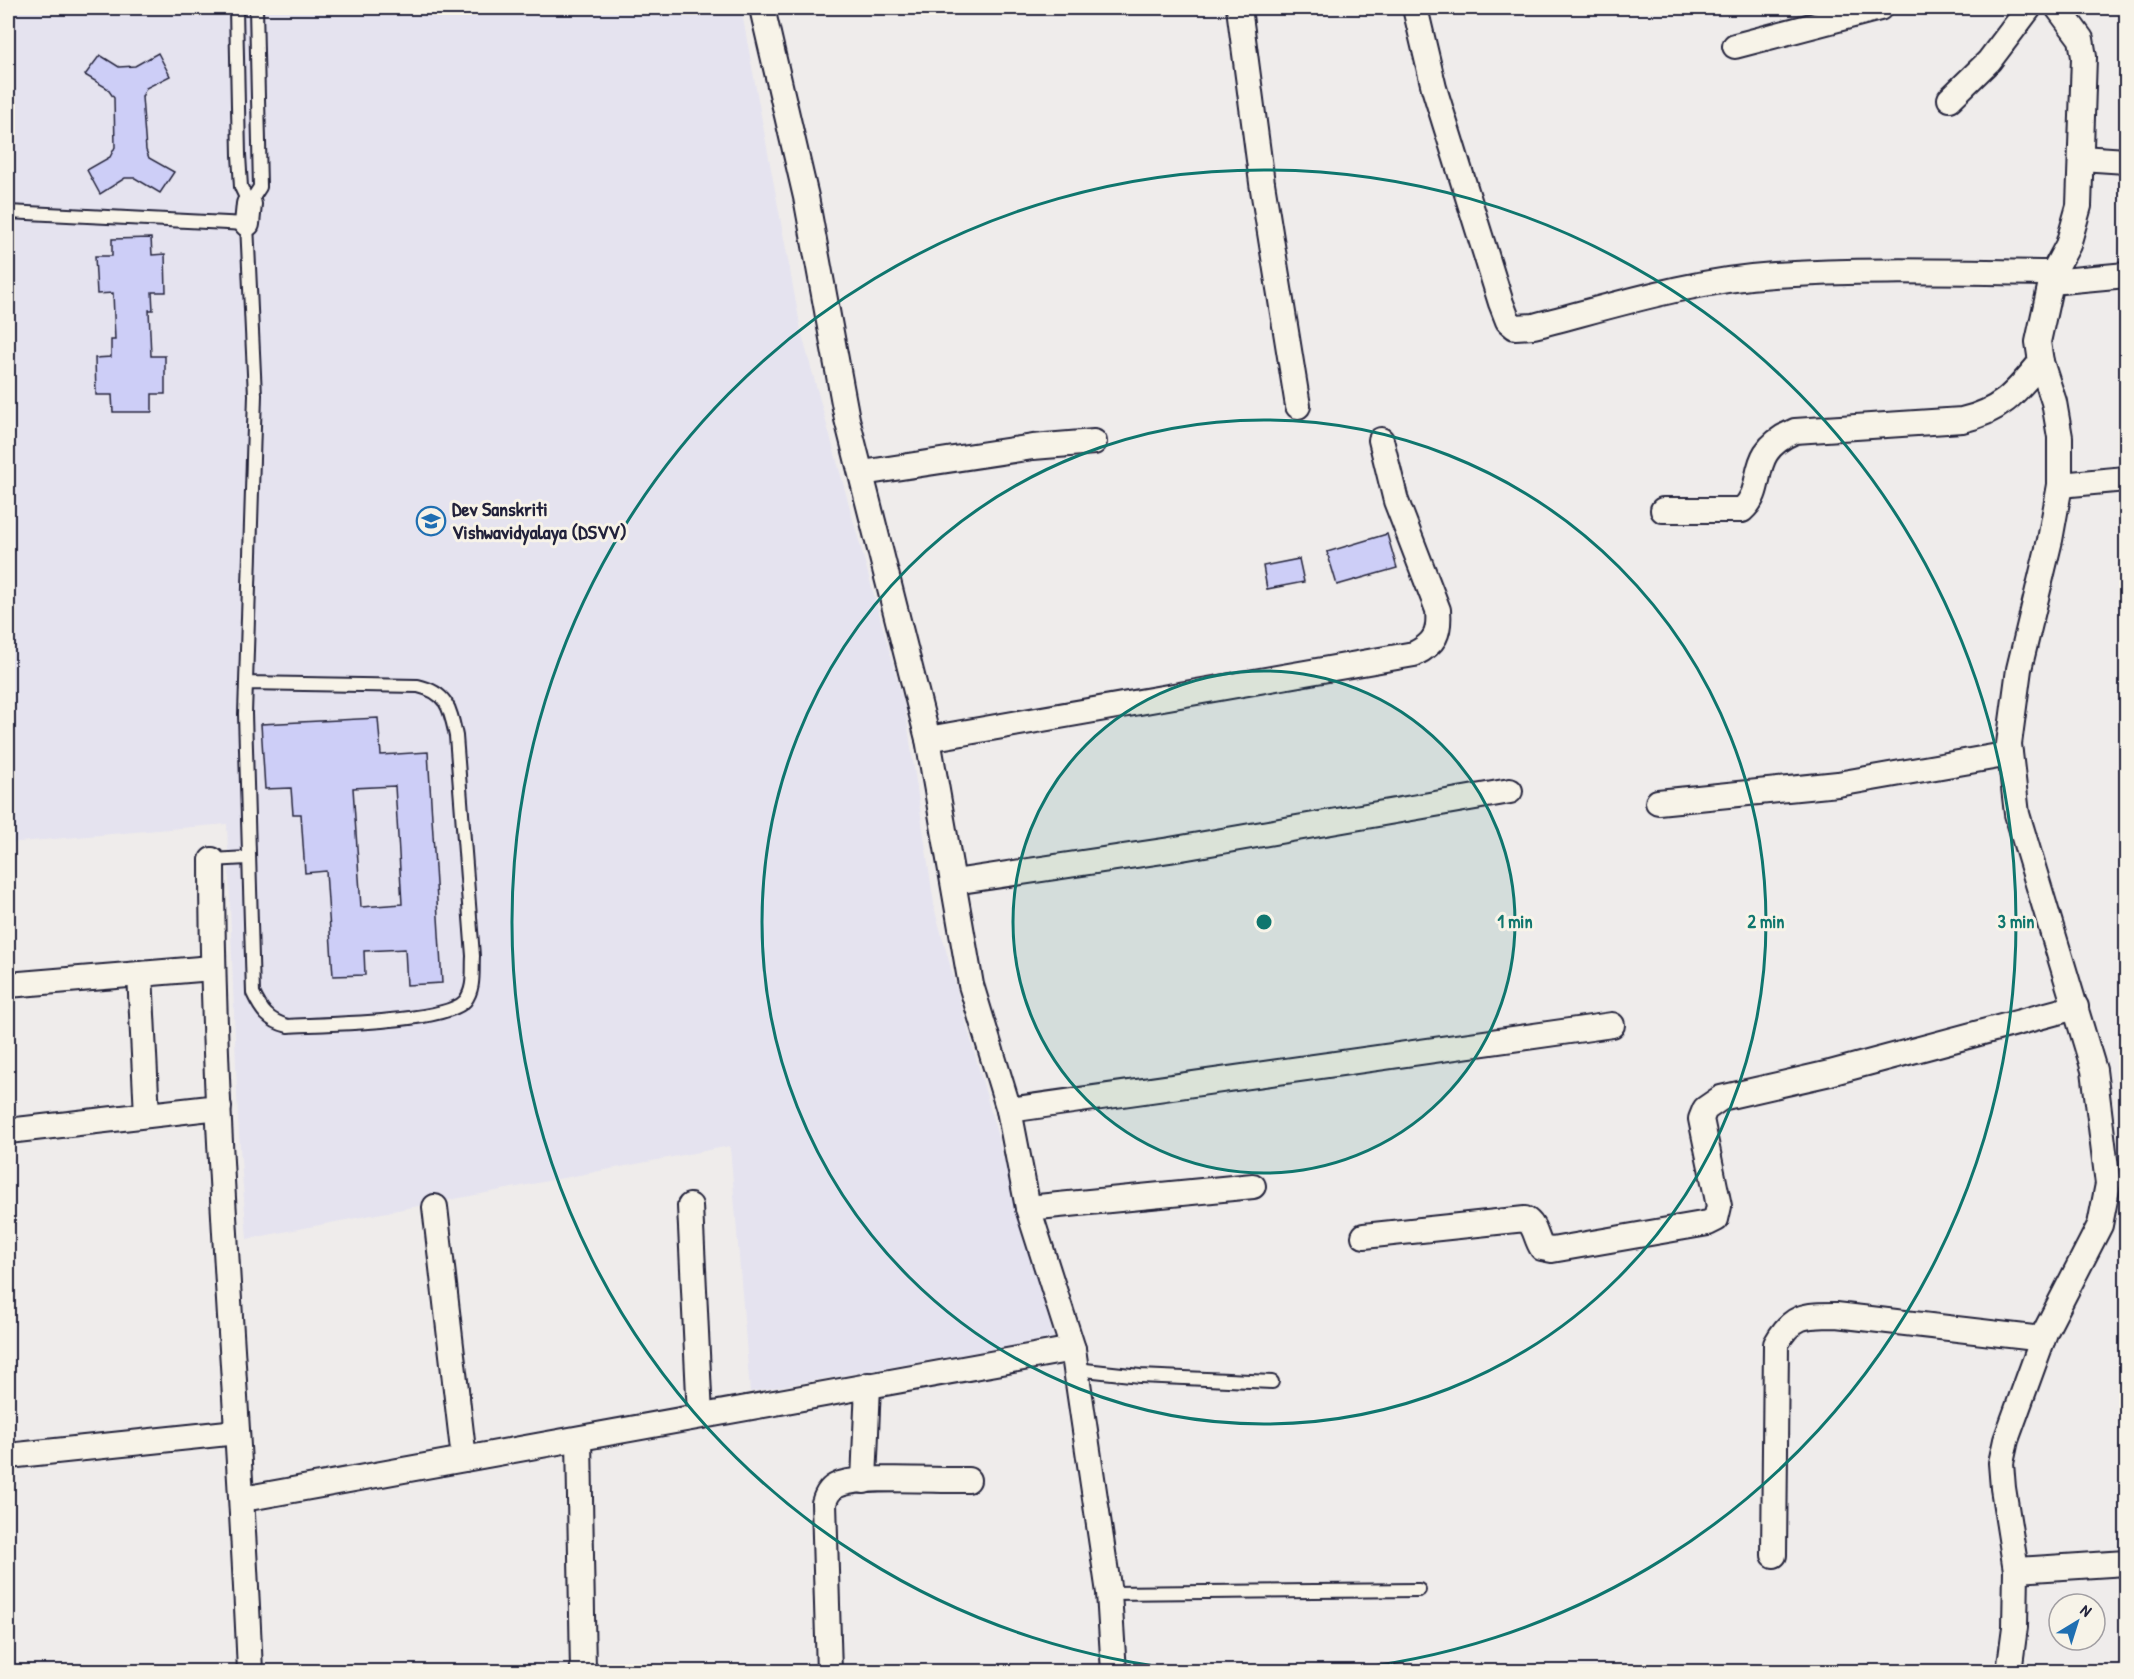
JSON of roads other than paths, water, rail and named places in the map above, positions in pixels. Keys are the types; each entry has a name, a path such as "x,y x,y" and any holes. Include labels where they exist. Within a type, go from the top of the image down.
{"street":[{"path":"762,8 806,197 847,419 928,739 971,985 1009,1110 1028,1208 1075,1359 1109,1593 1114,1671"},
{"path":"1239,8 1262,183 1298,406"},
{"path":"1735,46 1880,8"},
{"path":"1950,99 1989,61 2029,8"},
{"path":"2009,1671 2015,1627 2016,1570 2006,1518 2001,1463 2013,1417 2043,1339 2100,1225 2108,1184 2094,1070 2017,814 2010,754 2019,669 2060,485 2060,437 2054,402 2041,362 2038,342 2052,278 2076,223 2081,158 2084,57 2081,39 2058,8"},
{"path":"1420,9 1434,88 1501,303 1508,321 1515,327 1534,326 1646,297 1773,275 1944,272 2052,278 2127,275"},
{"path":"2081,158 2127,161"},
{"path":"1663,510 1742,510 1751,499 1762,458 1782,437 1795,431 1962,420 1980,416 1998,407 2014,394 2041,362"},
{"path":"928,739 1414,654 1428,647 1436,639 1440,626 1438,610 1396,501 1381,440"},
{"path":"862,473 1034,447 1094,442"},
{"path":"2060,485 2127,479"},
{"path":"1658,802 1838,784 2010,754"},
{"path":"954,882 1170,850 1510,791"},
{"path":"212,860 212,968 237,1432 243,1498 250,1671"},
{"path":"8,985 212,968"},
{"path":"140,974 147,1115"},
{"path":"1364,1236 1526,1219 1534,1227 1537,1241 1542,1248 1552,1250 1708,1223 1716,1219 1719,1206 1701,1119 1711,1104 1720,1098 1830,1073 2076,1007"},
{"path":"1009,1110 1612,1025"},
{"path":"8,1131 219,1107"},
{"path":"1028,1208 1253,1186"},
{"path":"690,1206 700,1416"},
{"path":"435,1207 464,1459"},
{"path":"1774,1555 1776,1344 1784,1329 1796,1319 1808,1315 1836,1315 2043,1339"},
{"path":"243,1498 868,1385 1075,1359"},
{"path":"864,1481 868,1385"},
{"path":"8,1456 237,1432"},
{"path":"579,1439 583,1671"},
{"path":"829,1671 824,1503 827,1495 838,1485 864,1481 968,1480"},
{"path":"2016,1570 2127,1563"}],"lane":[{"path":"236,8 239,155 241,187 248,214 255,395 247,683 247,858 253,993 262,1012 279,1024 309,1025 382,1021 447,1011 464,1002 472,988 473,956 456,736 450,709 442,697 432,689 418,686 247,683"},
{"path":"248,214 260,187 256,8"},
{"path":"8,212 248,214"},
{"path":"212,860 247,858"},
{"path":"1075,1359 1140,1376 1272,1382"},
{"path":"1109,1593 1419,1590"}],"place":[{"name":"Dev Sanskriti Vishwavidyalaya (DSVV)","path":"431,521"}]}
